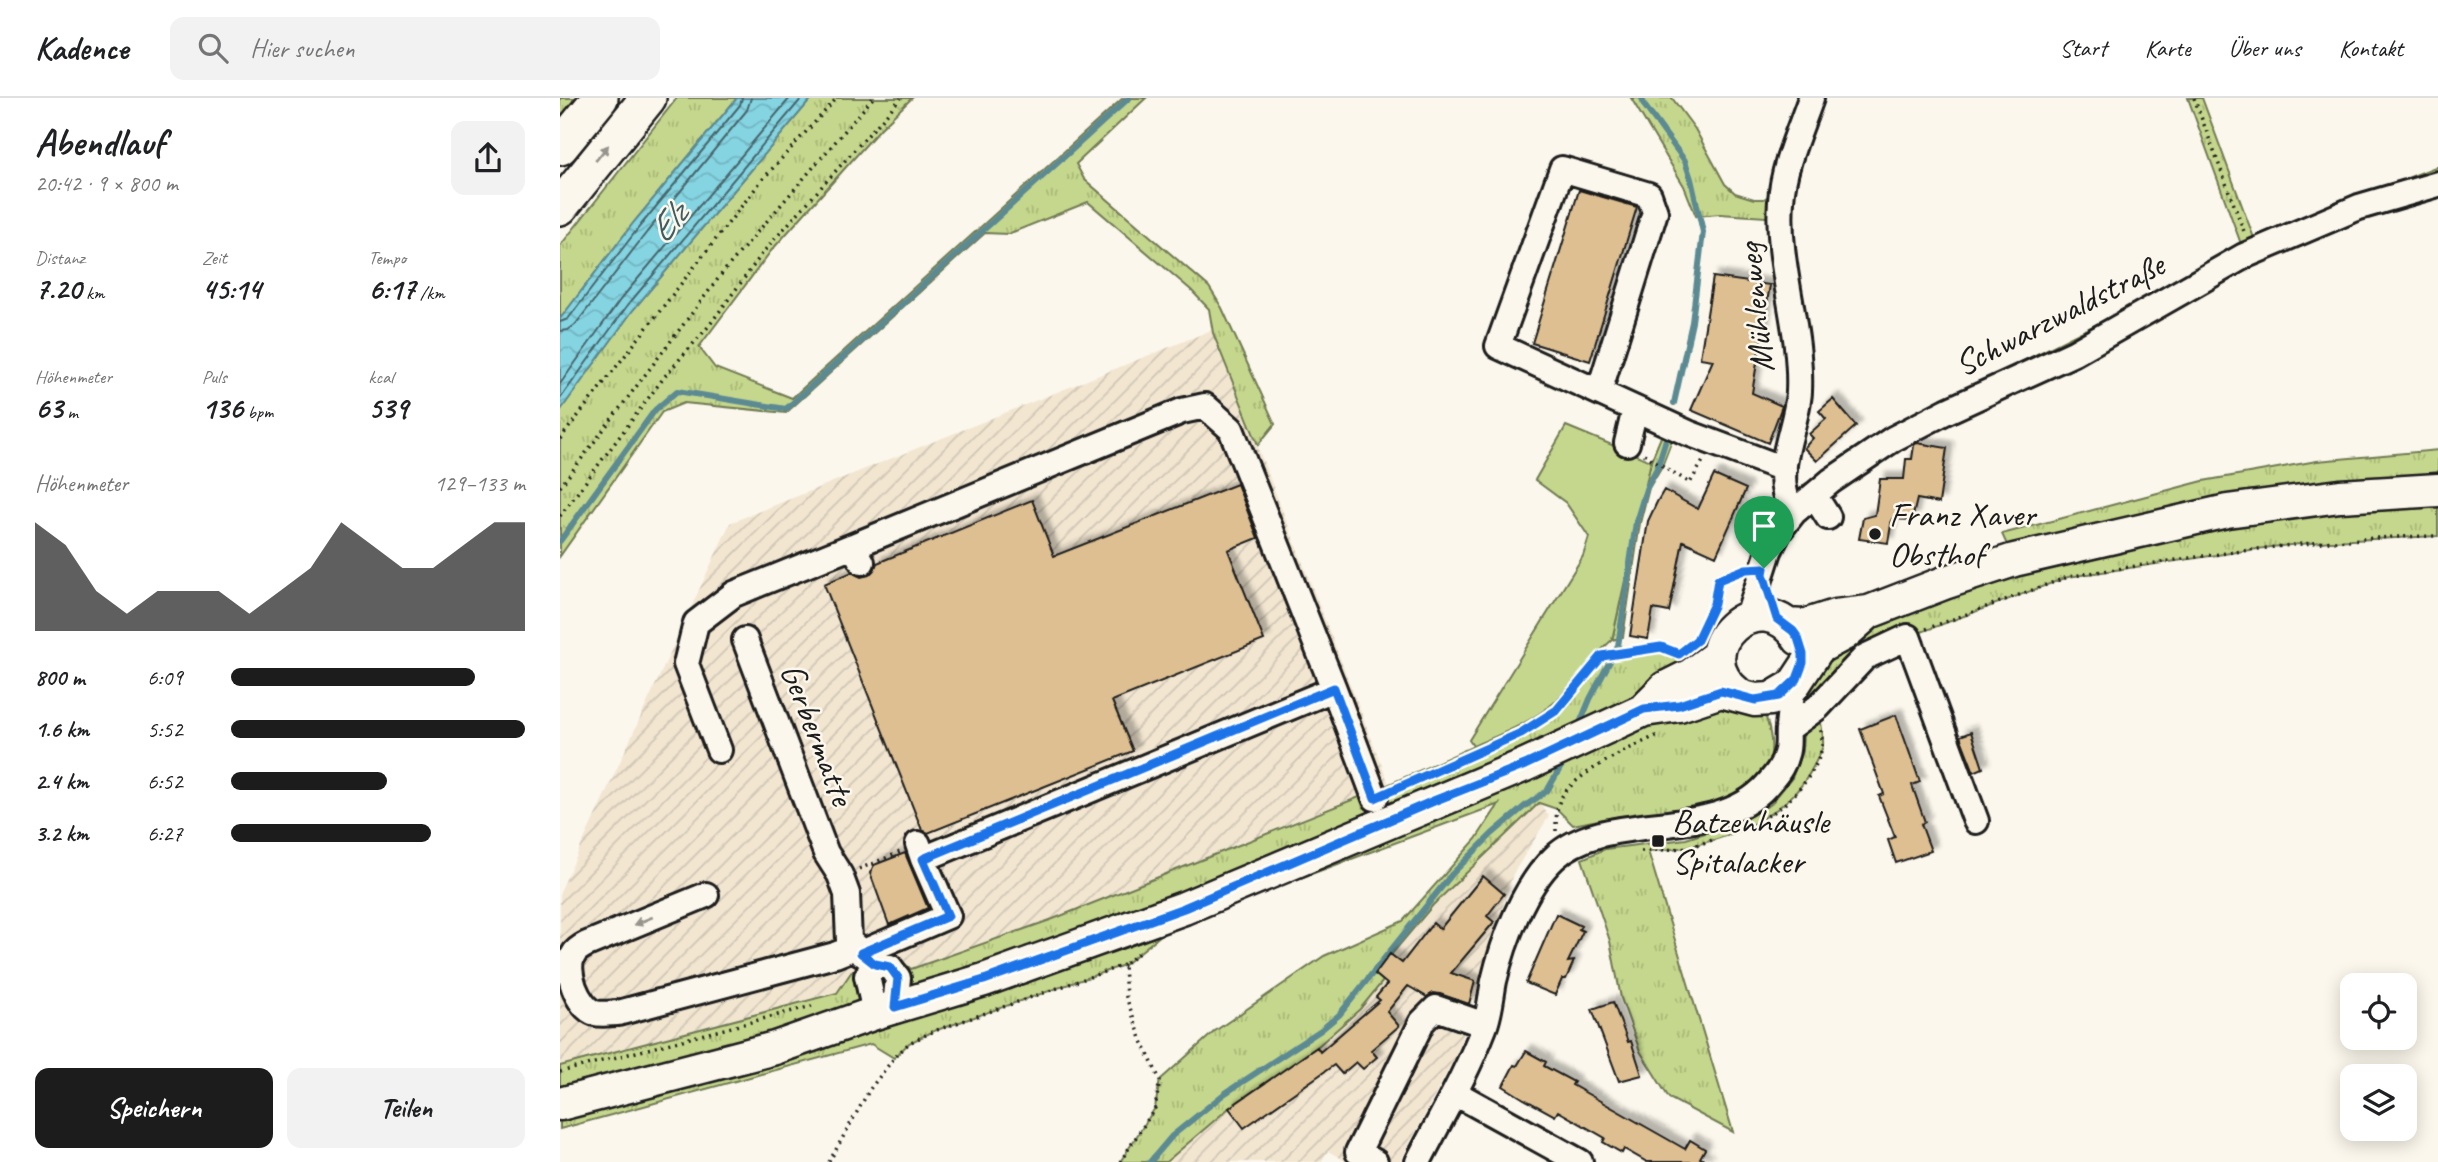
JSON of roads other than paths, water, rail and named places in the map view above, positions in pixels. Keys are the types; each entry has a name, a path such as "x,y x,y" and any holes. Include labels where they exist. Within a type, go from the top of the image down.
{"highway":[{"path":"560,147 600,98"},
{"path":"560,207 648,98"}],"main road":[{"path":"1751,697 1725,681 1721,673 1718,655 1727,631 1771,620 1804,626 1835,616 1869,612 2014,560 2227,511 2340,496 2438,490"},
{"path":"560,1104 775,1048 885,1010 984,980 1184,908 1595,733 1651,722 1679,705 1721,691 1751,697 1779,696 1797,678 1818,648 1844,634 1869,612"},
{"path":"1771,620 1798,638 1803,663 1797,678"},
{"path":"1651,722 1665,688 1691,675 1718,655"}],"street":[{"name":"Mühlenweg","path":"1794,512 1784,492 1784,469 1799,393 1798,342 1786,279 1781,200 1789,164 1811,98"},
{"path":"1599,392 1655,212 1649,195 1562,169 1498,346 1635,409 1714,443 1784,469"},
{"name":"Schwarzwaldstraße","path":"1771,620 1763,571 1779,531 1794,512 1814,495 1893,439 1947,411 2074,353 2252,252 2359,207 2438,184"},
{"path":"719,750 687,664 696,623 734,594 857,554 1182,411 1205,406 1231,429 1375,798"},
{"path":"1627,443 1635,409"},
{"path":"1814,495 1828,517"},
{"path":"1788,729 1818,707 1865,657 1908,637 1976,821"},
{"name":"Gerbermatte","path":"745,640 826,853 824,877 829,892 846,913 860,951"},
{"path":"1418,1162 1455,1093 1485,1025 1507,939 1522,902 1554,857 1590,838 1632,828 1708,818 1738,807 1761,791 1780,771 1787,753 1788,729 1797,678"},
{"path":"706,895 587,944 574,954 570,963 572,984 582,1003 595,1013 618,1013 860,951 948,916 921,851 1334,688"},
{"path":"1751,697 1788,729"},
{"path":"691,982 806,950 860,951 890,967 898,978 885,1010"},
{"path":"1375,1162 1358,1152 1422,1022 1436,1008 1485,1025"},
{"path":"1455,1093 1580,1162"}],"water":[{"name":"Elz","path":"737,98 812,98 633,310 560,411 560,319 634,222"}],"waterway":[{"path":"560,541 655,410 677,391 786,409 1129,98"},
{"path":"1642,98 1644,105 1685,161 1703,232 1692,322 1674,403"},
{"path":"1578,728 1618,646 1636,522 1668,433"},
{"path":"1150,1162 1172,1136 1224,1094 1321,1030 1339,1015 1452,874 1492,834 1547,791 1566,758"}],"place":[{"name":"Franz Xaver Obsthof","path":"1875,534"},
{"name":"Batzenhäusle Spitalacker","path":"1658,841"}]}
